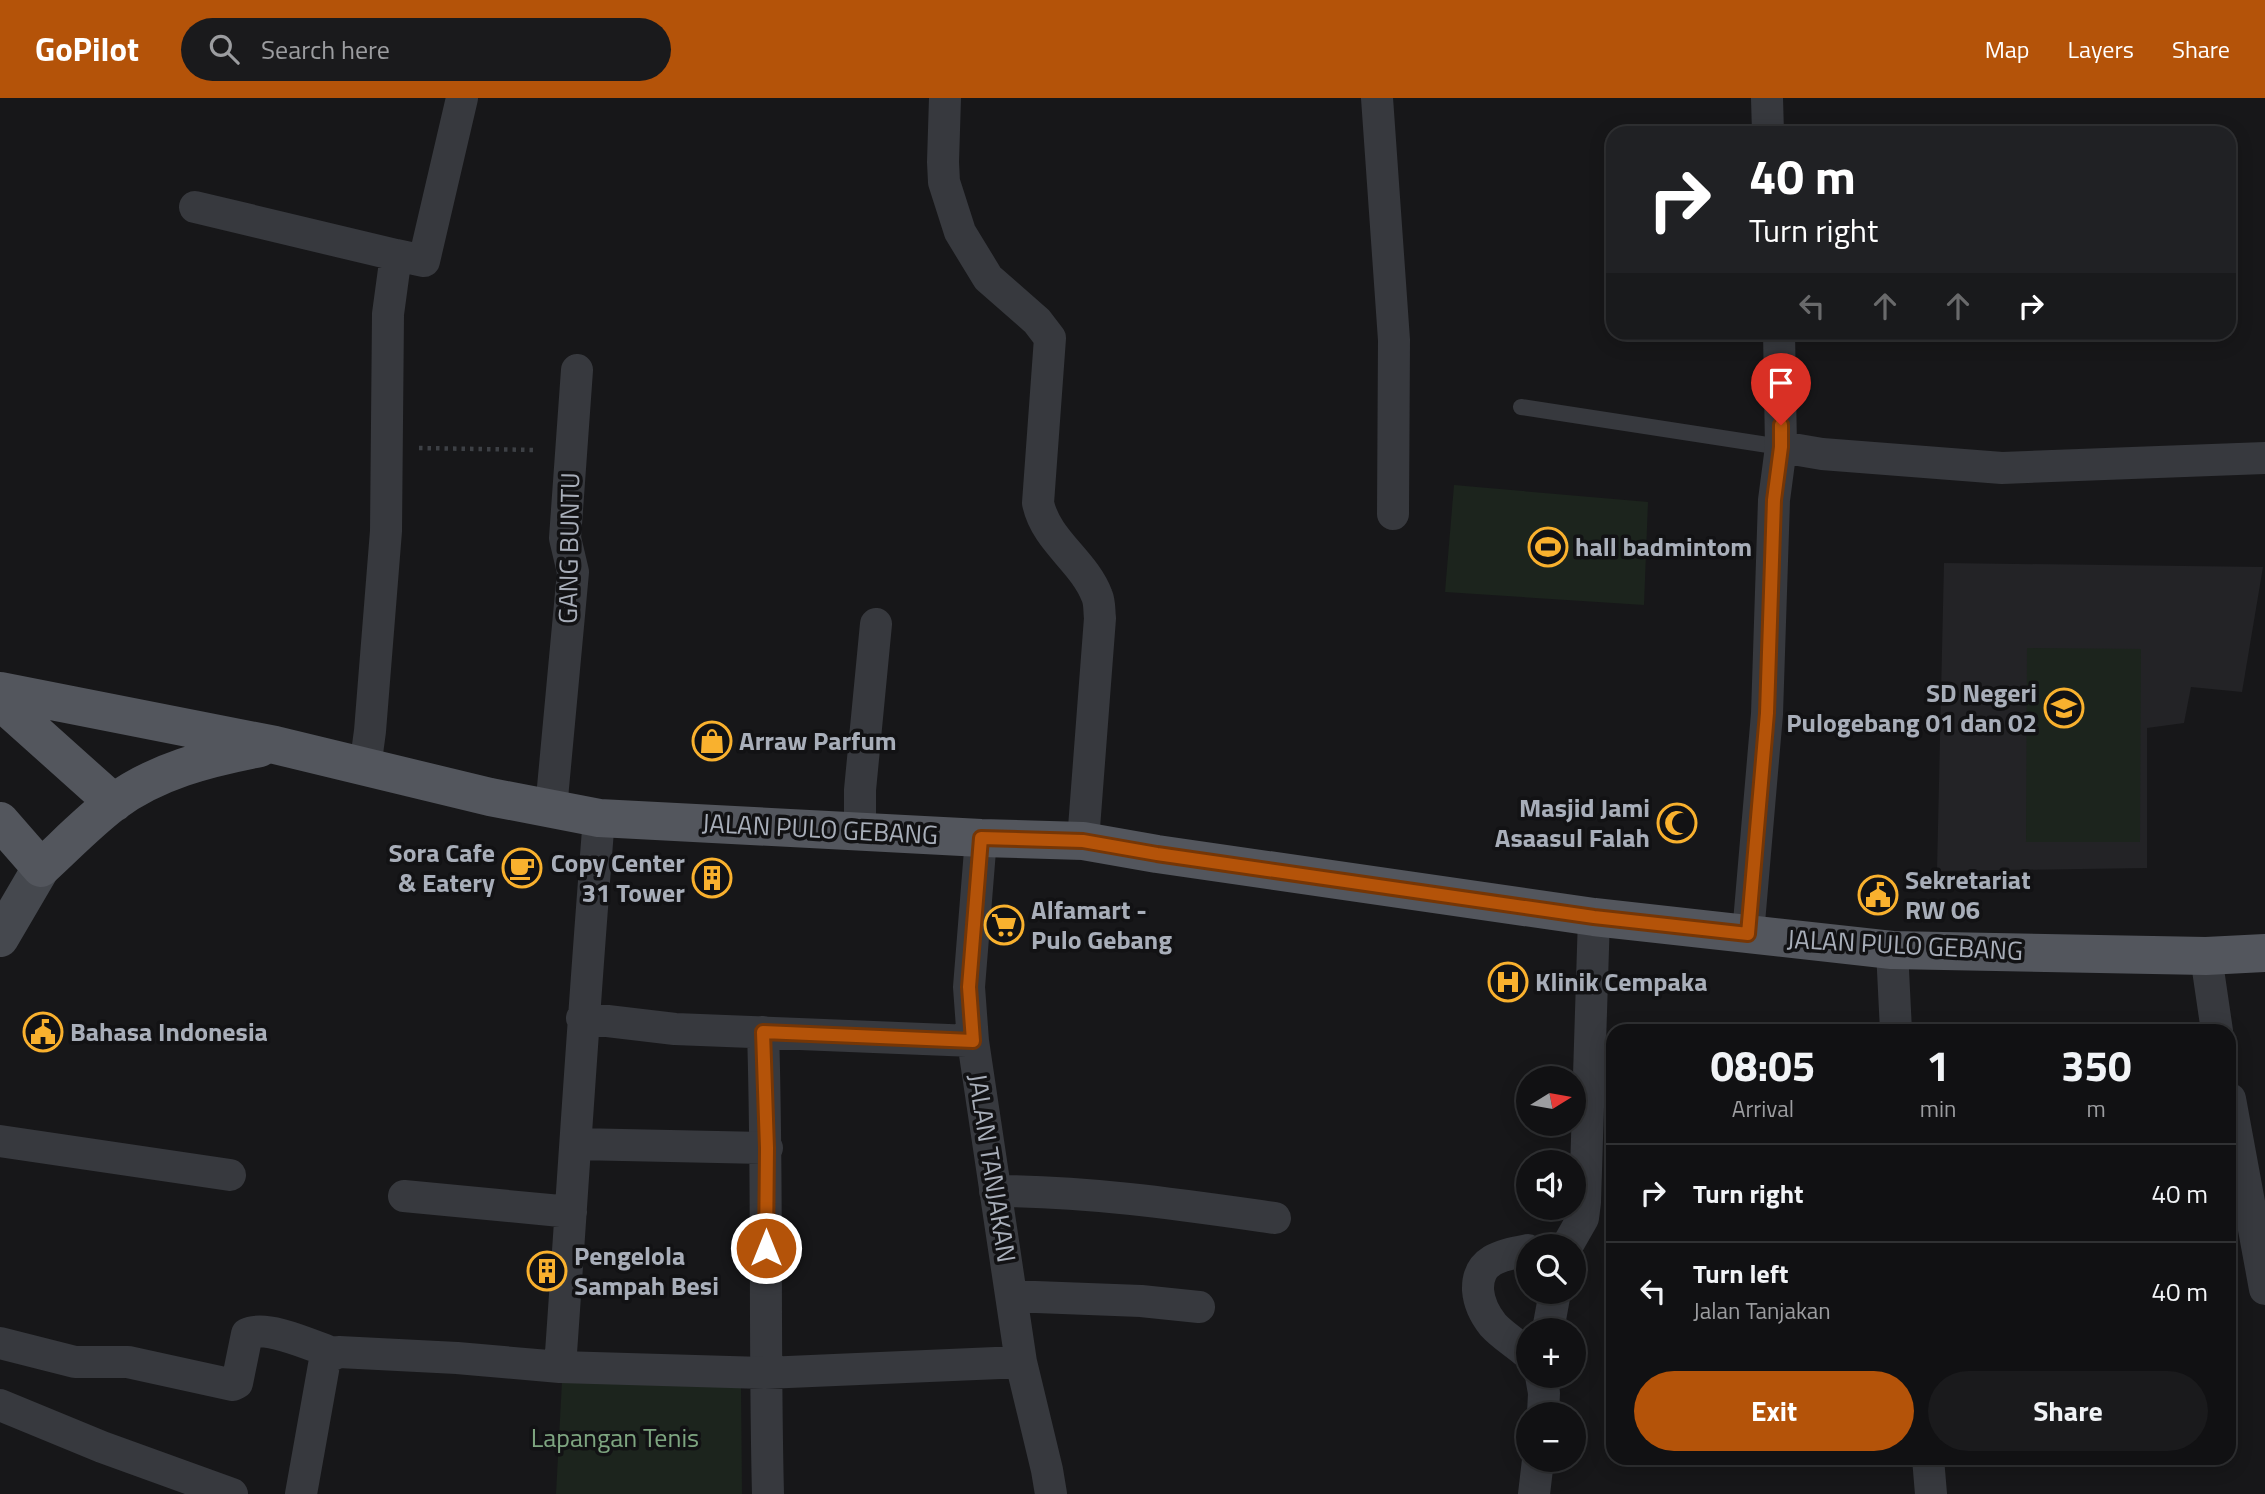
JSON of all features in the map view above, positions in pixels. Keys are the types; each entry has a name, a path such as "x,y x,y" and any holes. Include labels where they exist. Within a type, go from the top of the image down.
{"main road":[{"path":"0,691 275,745"},
{"path":"0,701 114,803"},
{"name":"JALAN PULO GEBANG","path":"41,868 114,803 157,776 215,756 275,745 365,768 599,818 1083,841 1594,917 1892,950 2206,956 2265,953"},
{"path":"0,821 41,868"}],"street":[{"path":"195,207 424,261 462,98"},
{"path":"945,98 944,182 960,232 988,278 1037,321 1050,338 1038,503 1040,514 1045,525 1083,572 1099,600 1100,618 1083,841"},
{"path":"1377,98 1394,340 1393,514"},
{"path":"1767,98 1768,126"},
{"path":"365,768 386,531 387,314 396,255"},
{"path":"1748,934 1767,713 1774,500 1781,447 1779,340"},
{"name":"GANG BUNTU","path":"551,809 573,572 565,538 577,370"},
{"path":"1781,447 1822,454 2002,468 2265,458"},
{"path":"860,831 860,790 876,624"},
{"path":"560,1367 582,1018 599,818"},
{"name":"JALAN TANJAKAN","path":"981,838 969,987 973,1041 1021,1362 1051,1494"},
{"name":"JALAN PULO GEBANG","path":"0,939 41,868"},
{"path":"1571,1234 1583,1218 1585,1202 1594,917"},
{"path":"1892,950 1896,1024"},
{"path":"2206,956 2216,1024"},
{"path":"582,1018 675,1029 973,1041"},
{"path":"763,1032 767,1148 765,1373 768,1494"},
{"path":"2236,1132 2265,1289"},
{"path":"0,1142 230,1175"},
{"path":"576,1144 767,1148"},
{"path":"995,1191 1091,1196 1275,1218"},
{"path":"404,1196 571,1212"},
{"path":"1516,1253 1501,1256 1484,1266 1478,1279 1478,1300 1494,1327 1516,1350"},
{"path":"1012,1296 1141,1301 1199,1307"},
{"path":"0,1343 75,1362 128,1362 233,1385 237,1383 247,1334 253,1331 288,1337 332,1353 457,1358 560,1367 765,1373 1021,1362"},
{"path":"302,1494 324,1365 332,1353"},
{"path":"0,1405 102,1447 232,1494"},
{"path":"1929,1465 1931,1494"},
{"path":"1534,1494 1537,1472"}],"lane":[{"path":"1521,407 1781,447"}],"path":[{"path":"386,448 549,450"}],"shaded area":[{"name":"SD Negeri Pulogebang 01 dan 02","path":"1944,563 2263,567 2242,692 2191,687 2184,723 2147,728 2147,868 1937,871"}],"green space":[{"name":"hall badmintom","path":"1454,485 1648,502 1644,605 1445,592"},
{"path":"2027,648 2141,649 2140,842 2026,842"},
{"name":"Lapangan Tenis","path":"562,1381 741,1387 742,1494 556,1494"}],"place":[{"name":"hall badmintom","path":"1548,547"},
{"name":"SD Negeri Pulogebang 01 dan 02","path":"2064,708"},
{"name":"Arraw Parfum","path":"712,741"},
{"name":"Masjid Jami Asaasul Falah","path":"1677,823"},
{"name":"Sora Cafe & Eatery","path":"522,868"},
{"name":"Copy Center 31 Tower","path":"712,878"},
{"name":"Sekretariat RW 06","path":"1878,895"},
{"name":"Alfamart - Pulo Gebang","path":"1004,925"},
{"name":"Klinik Cempaka","path":"1508,982"},
{"name":"Bahasa Indonesia","path":"43,1032"},
{"name":"Pengelola Sampah Besi","path":"547,1271"}],"route":[{"path":"766,1248 767,1148 763,1032 973,1041 969,987 981,838 1083,841 1594,917 1748,934 1767,713 1774,500 1781,425"}]}
